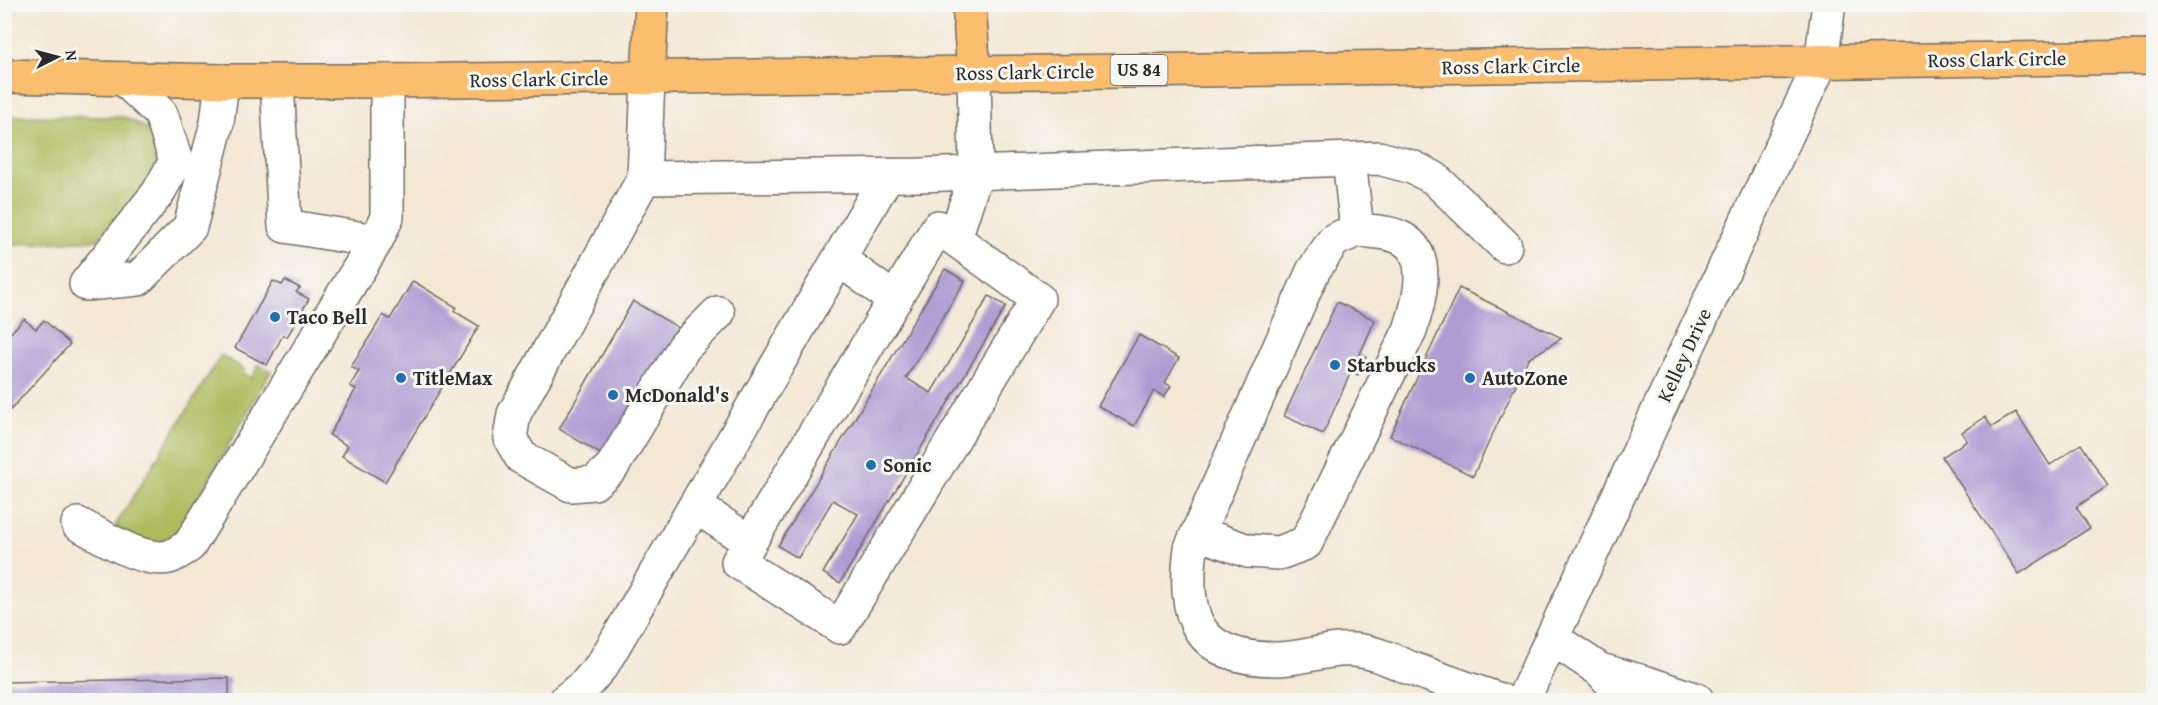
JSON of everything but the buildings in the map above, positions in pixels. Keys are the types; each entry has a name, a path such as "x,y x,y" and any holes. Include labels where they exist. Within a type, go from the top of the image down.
{"highway":[{"path":"648,78 652,4"},
{"path":"969,4 974,73"},
{"name":"Ross Clark Circle","path":"4,76 277,82 2154,57"}],"street":[{"name":"Kelley Drive","path":"1523,700 1821,62 1829,4"},
{"path":"956,238 976,173 974,73"},
{"path":"648,78 644,178 553,347 514,414 510,438 521,457 571,485 594,483 612,467 684,347 718,313"},
{"path":"124,79 161,114 176,160 158,193 86,284 138,279 190,227 217,123 222,81"},
{"path":"78,524 132,551 155,558 170,557 189,546 376,241 387,217 387,81"},
{"path":"277,82 285,226 376,241"},
{"path":"644,178 887,176 1379,158 1412,167 1434,178 1505,246"},
{"path":"1349,160 1358,230"},
{"path":"567,700 586,684 603,664 887,176"},
{"path":"938,227 956,238 1038,299 840,627 738,562 938,227"},
{"path":"1198,533 1248,551 1279,553 1306,543 1410,330 1419,302 1421,282 1417,255 1405,240 1386,233 1358,230 1334,240 1313,271 1191,548 1189,604 1201,632 1216,646 1244,655 1276,659 1335,651 1366,651 1500,700"},
{"path":"838,259 895,300"},
{"path":"695,506 750,542"},
{"path":"1552,638 1600,670 1627,700"},
{"path":"1600,670 1697,700"}],"green space":[{"path":"5,116 123,117 132,120 146,128 155,139 158,154 154,180 97,240 5,245"},
{"path":"221,355 244,369 243,373 252,378 258,365 271,371 180,529 163,541 148,542 115,526"}],"place":[{"name":"Taco Bell","path":"275,317"},
{"name":"Starbucks","path":"1335,365"},
{"name":"TitleMax","path":"401,378"},
{"name":"AutoZone","path":"1470,378"},
{"name":"McDonald's","path":"613,395"},
{"name":"Sonic","path":"871,465"}]}
